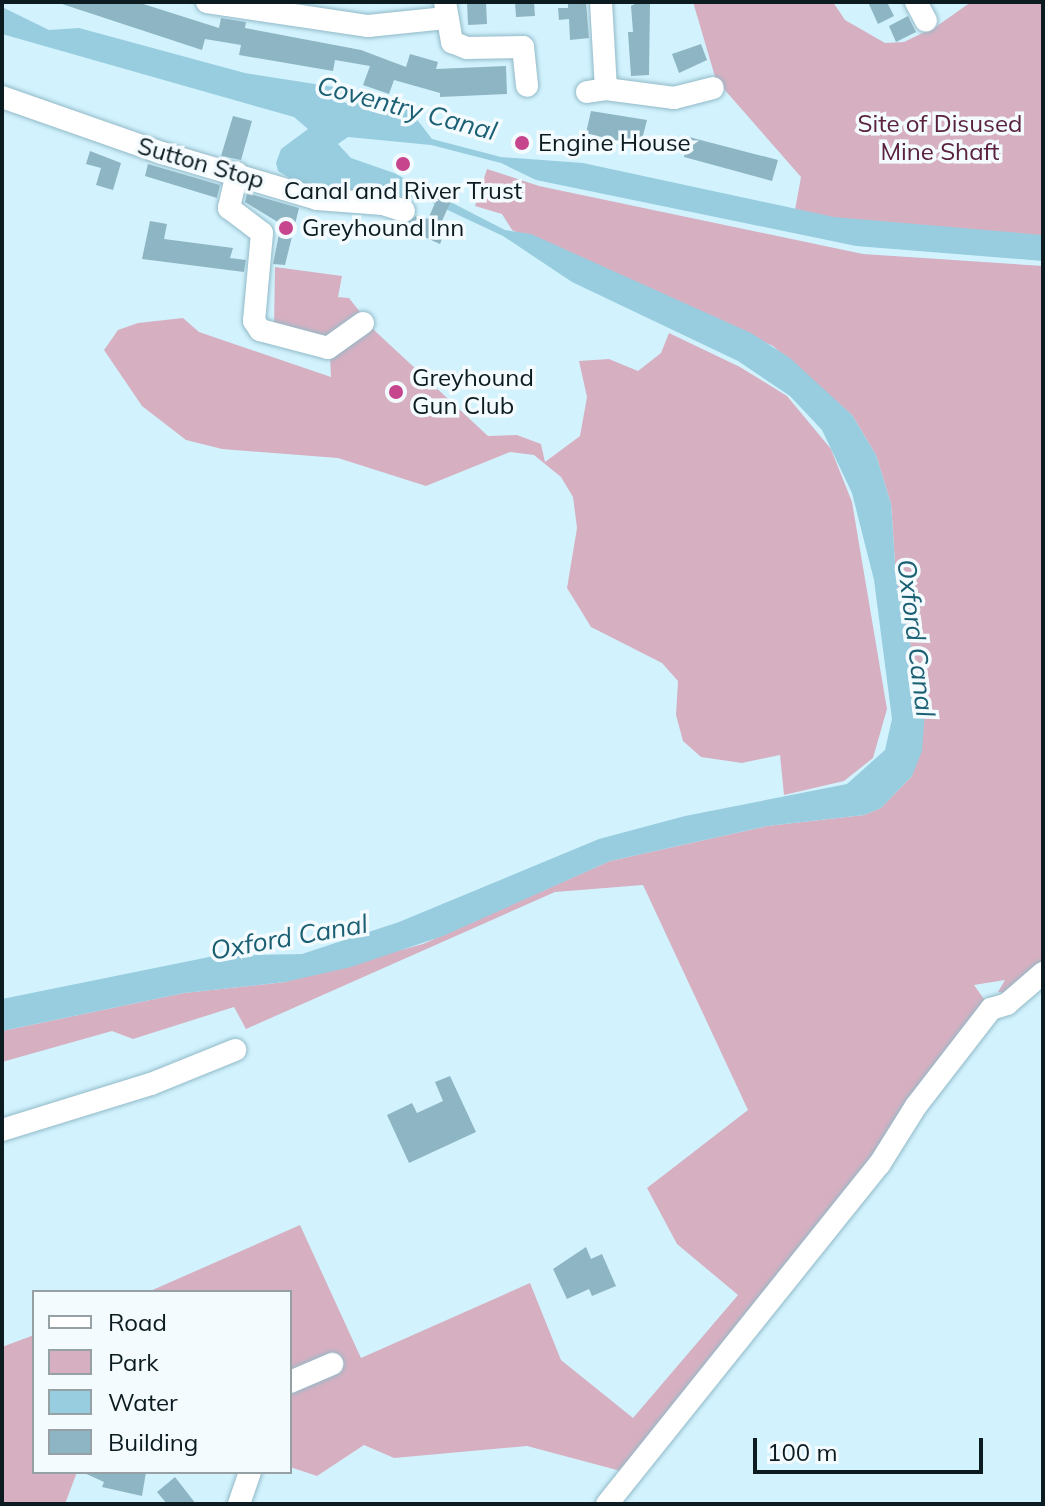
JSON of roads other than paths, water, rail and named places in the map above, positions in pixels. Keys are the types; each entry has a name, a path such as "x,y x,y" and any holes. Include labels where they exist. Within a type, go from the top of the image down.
{"street":[{"path":"207,2 368,26 446,18 467,48 523,47 527,86"},
{"path":"601,2 596,90 674,98 713,88"},
{"name":"Sutton Stop","path":"2,97 162,153 331,202 383,204 404,211"},
{"path":"237,173 229,208 262,233 254,321 260,330 328,348 363,323"},
{"path":"607,1504 879,1165 916,1106 991,1009 1007,1004 1043,973"},
{"path":"2,1130 151,1084 235,1050"},
{"path":"292,1381 332,1364"},
{"path":"239,1504 249,1474"}],"water":[{"path":"2,7 49,30 79,28 245,73 347,89 409,109 432,139 501,157 583,163 834,217 1043,235 1043,261 856,246 536,180 501,163 431,145 348,137 338,144 351,158 394,173 505,230 531,234 751,333 790,358 852,415 876,455 891,504 896,577 925,712 922,751 912,776 881,808 864,815 767,826 610,861 443,936 351,967 285,982 184,993 2,1031 2,999 214,956 302,954 399,922 599,839 685,816 847,784 885,750 892,719 874,580 852,493 822,430 790,396 738,361 572,282 503,236 422,198 318,191 295,181 278,171 276,163 281,149 308,129 294,117 2,34"}],"place":[{"name":"Engine House","path":"522,143"},
{"name":"Canal and River Trust","path":"403,164"},
{"name":"Greyhound Inn","path":"286,228"},
{"name":"Greyhound Gun Club","path":"396,392"}],"water label":[{"name":"Coventry Canal","path":"407,108"},
{"name":"Oxford Canal","path":"916,638"},
{"name":"Oxford Canal","path":"289,937"}],"park label":[{"name":"Site of Disused Mine Shaft","path":"940,138"}]}
